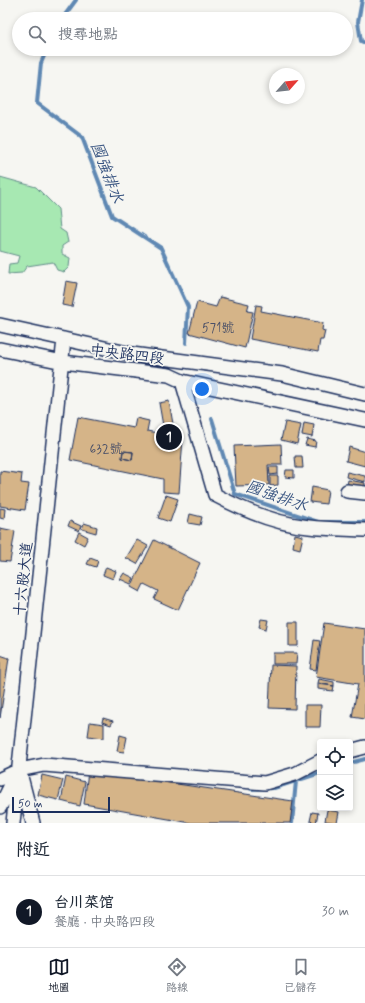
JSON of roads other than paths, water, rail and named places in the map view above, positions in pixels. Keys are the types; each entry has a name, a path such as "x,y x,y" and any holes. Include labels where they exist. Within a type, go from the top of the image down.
{"street":[{"name":"中央路四段","path":"0,325 132,354 282,374 365,394"},
{"name":"十六股大道","path":"13,822 63,362 64,339"},
{"name":"中央路四段","path":"0,349 63,362 169,375 182,381 365,420"},
{"path":"182,381 215,495 231,504 267,518 301,526 365,530"},
{"path":"347,491 365,493"},
{"path":"353,750 365,747"},
{"path":"0,779 19,770 44,765 265,783 295,774 317,763"},
{"path":"0,807 19,770"},
{"path":"19,770 34,823"}],"waterway":[{"name":"國強排水","path":"67,12 76,0"},
{"path":"362,0 358,22 361,41 365,43"},
{"name":"國強排水","path":"44,56 41,63 37,103 82,137 112,216 161,248 188,307 186,343"},
{"name":"國強排水","path":"212,419 235,494 318,522 365,522"},
{"path":"353,762 365,759"},
{"path":"251,789 274,788 317,774"},
{"path":"292,823 296,781"}],"place":[{"name":"台川菜馆","path":"169,437"}]}
